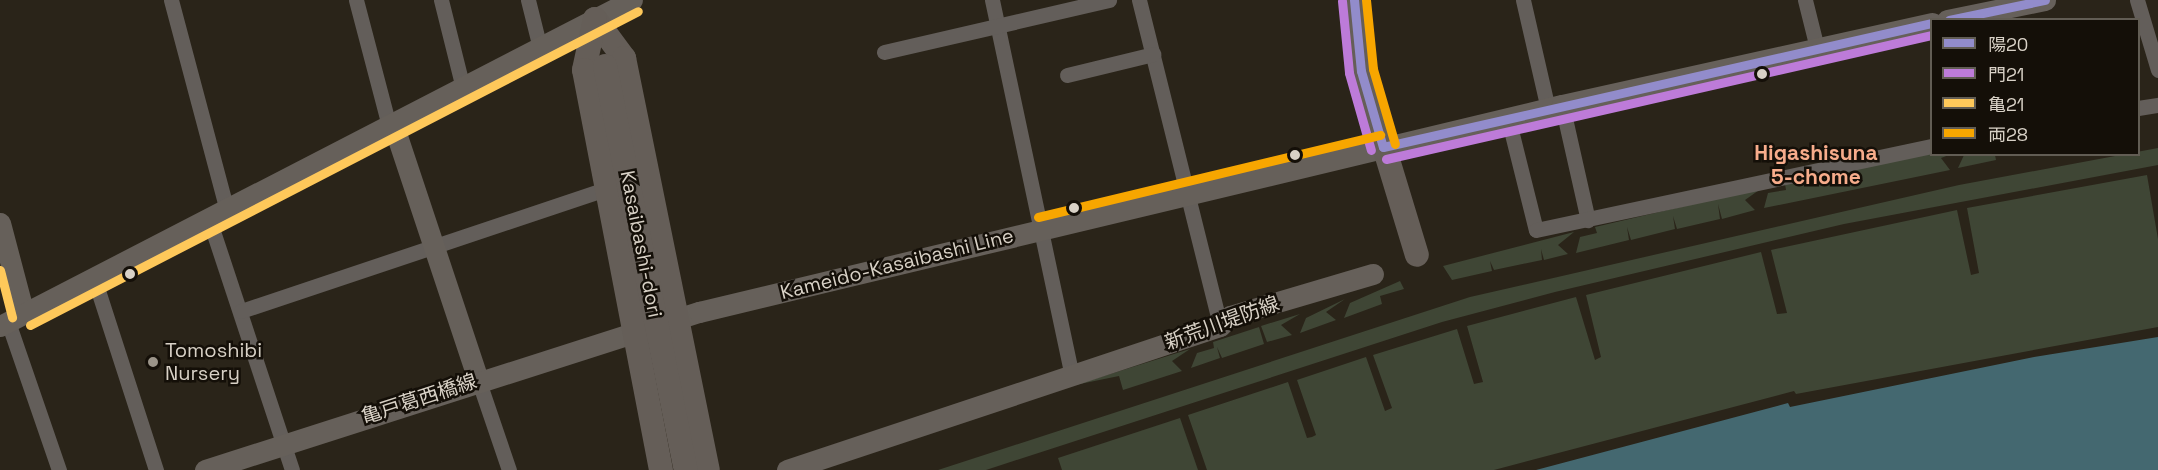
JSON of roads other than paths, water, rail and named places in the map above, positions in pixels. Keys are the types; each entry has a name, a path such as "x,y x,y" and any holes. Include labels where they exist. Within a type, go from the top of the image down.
{"main road":[{"path":"0,223 11,321 540,48 593,10 632,0"},
{"path":"1354,0 1361,71 1417,255"},
{"path":"1955,18 2020,2 2044,0"},
{"path":"593,10 584,70 609,188 661,470"},
{"path":"593,10 624,58 679,318 708,470"},
{"name":"Kasaibashi-dori","path":"593,10 686,470"},
{"name":"Kameido-Kasaibashi Line","path":"635,331 679,318 1383,147 1930,23"},
{"path":"391,125 478,379"},
{"name":"新荒川堤防線","path":"787,470 1221,327 1230,316 1373,274"},
{"name":"亀戸葛西橋線","path":"206,470 478,379 635,331"}],"street":[{"path":"171,0 241,311 292,470"},
{"path":"356,0 391,125"},
{"path":"441,0 463,88"},
{"path":"528,0 540,48"},
{"path":"992,0 1072,376"},
{"path":"884,52 1109,0"},
{"path":"1139,0 1221,327"},
{"path":"1522,0 1588,220"},
{"path":"1805,0 1817,48"},
{"path":"2137,0 2158,70"},
{"path":"1067,75 1153,54"},
{"path":"2140,108 2158,105"},
{"path":"1508,118 1536,230 1930,146"},
{"path":"241,311 609,188"},
{"path":"94,278 156,470"},
{"path":"11,321 59,470"},
{"path":"478,379 509,470"}],"water":[{"path":"2158,337 2158,470 1536,470 1788,403 1790,407 2034,357"}],"place":[{"name":"Tomoshibi Nursery","path":"153,362"}],"district":[{"name":"Higashisuna 5-chome","path":"1816,165"}]}
